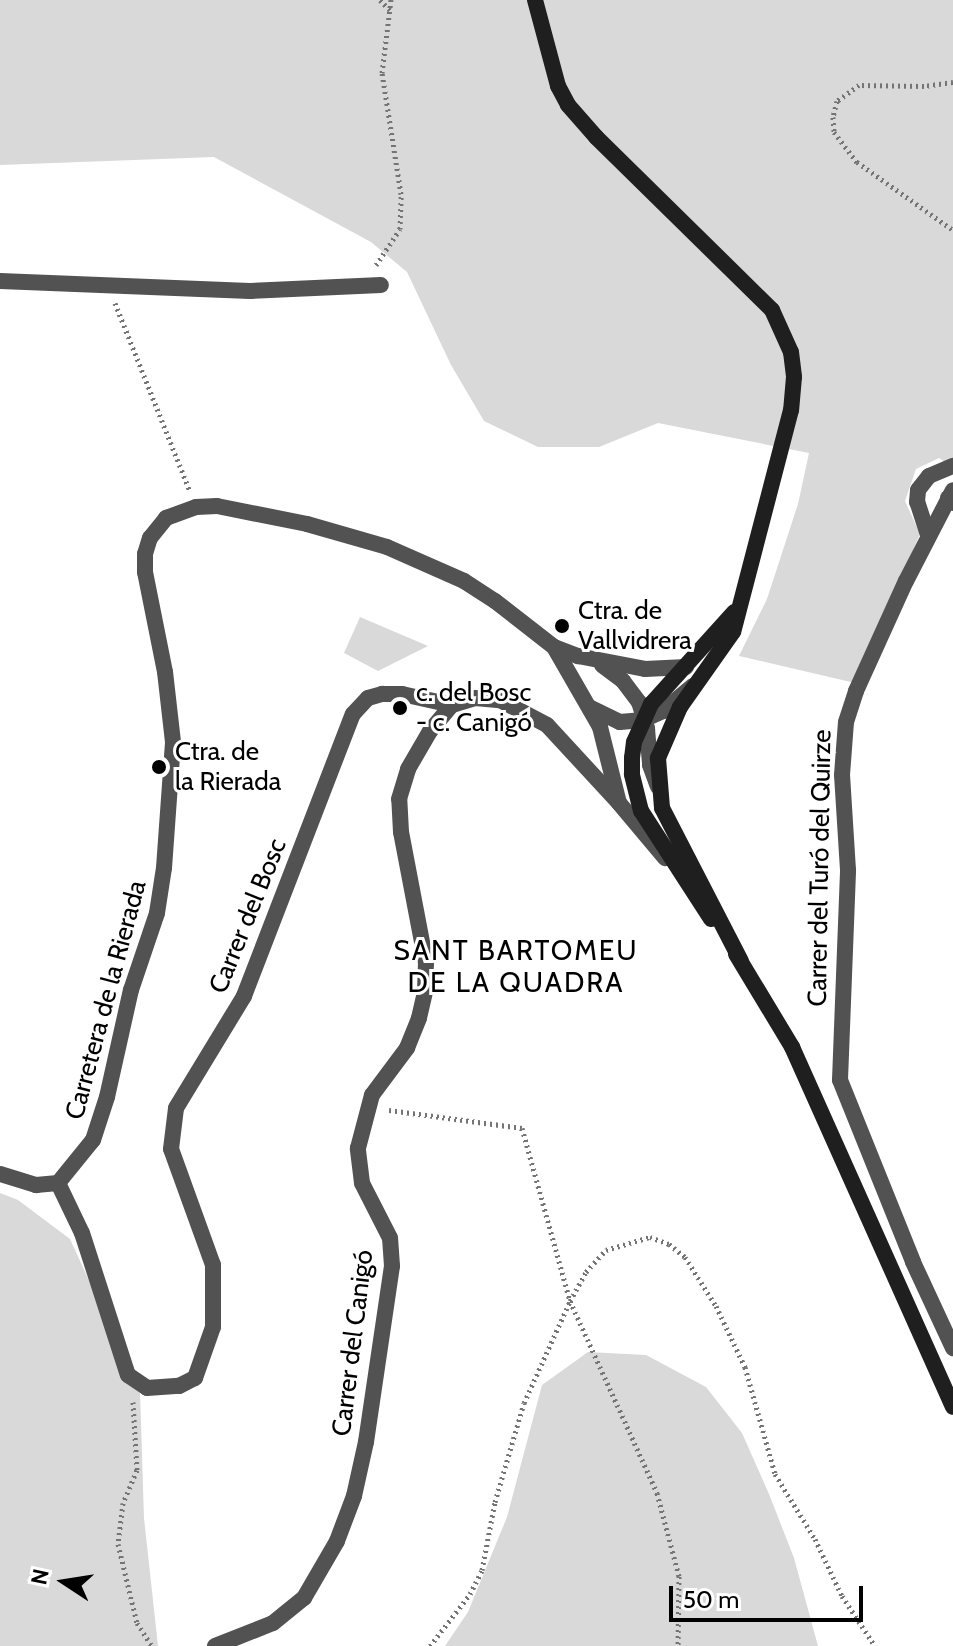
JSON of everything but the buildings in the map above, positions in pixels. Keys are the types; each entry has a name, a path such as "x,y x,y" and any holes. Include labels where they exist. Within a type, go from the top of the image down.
{"main road":[{"path":"535,0 558,86 568,105 772,310 791,352 794,377 791,410 743,599 733,632 703,679 680,707 663,741 658,758 659,788 671,831 741,961 792,1047 953,1407"},
{"path":"741,961 684,881 641,811 636,796 632,758 643,720 659,694 743,599"}],"street":[{"path":"0,281 250,291 381,285"},
{"path":"928,535 917,502 918,490 929,476 953,466"},
{"name":"Carrer del Turó del Quirze","path":"951,497 928,535 856,691 844,732 842,775 848,870 840,1080 913,1262 953,1348"},
{"path":"196,507 217,506 279,518 411,555 495,601 554,647 594,660 645,669 686,667"},
{"name":"Carretera de la Rierada","path":"58,1183 93,1140 102,1118 131,990 161,899 173,742 167,685 145,572 145,554 150,538 166,518 196,507"},
{"path":"554,647 578,693 590,707 608,750 619,803"},
{"path":"594,660 614,673 639,702 650,765 659,788"},
{"path":"590,707 620,722 643,720 663,711 703,679"},
{"name":"Carrer del Bosc","path":"128,1375 147,1388 179,1386 195,1378 205,1358 213,1327 213,1265 171,1149 171,1128 176,1108 244,996 340,740 353,714 368,698 402,694 452,705"},
{"path":"452,705 475,698 500,700 523,710 555,733 684,881"},
{"name":"Carrer del Canigó","path":"215,1646 273,1623 304,1598 337,1541 354,1496 366,1442 392,1266 390,1238 362,1183 358,1148 372,1095 407,1048 419,1018 425,991 426,963 401,832 399,799 416,756 452,705"},
{"path":"0,1174 36,1185 58,1183 82,1233 128,1375"}],"path":[{"path":"380,0 390,10"},
{"path":"351,286 373,269 400,229 401,194 382,73 391,0"},
{"path":"953,82 924,86 859,85 837,101 833,117 834,132 857,162 953,230"},
{"path":"108,284 196,507"},
{"path":"368,1108 522,1128 570,1301 657,1493 679,1576 678,1646"},
{"path":"430,1646 470,1594 482,1570 495,1502 524,1403 570,1301 586,1272 606,1250 650,1237 669,1244 685,1257 716,1306 745,1367 775,1474 815,1539 842,1596 875,1646"},
{"path":"128,1375 136,1423 137,1470 123,1503 118,1544 125,1588 137,1623 152,1646"}],"shaded area":[{"path":"0,0 953,0 953,467 939,458 916,469 905,501 920,534 855,683 739,656 767,599 798,504 809,453 658,423 599,447 538,447 484,421 451,365 407,272 371,242 214,157 0,165"},
{"path":"360,617 428,646 378,671 344,653"},
{"path":"0,1193 18,1200 70,1239 140,1392 144,1518 158,1646 0,1646"},
{"path":"588,1352 646,1355 706,1387 742,1433 794,1558 818,1646 445,1646 468,1612 507,1517 542,1385"}],"place":[{"name":"Ctra. de Vallvidrera","path":"562,626"},
{"name":"c. del Bosc - c. Canigó","path":"400,708"},
{"name":"Ctra. de la Rierada","path":"159,767"}],"district":[{"name":"SANT BARTOMEU DE LA QUADRA","path":"516,966"}]}
